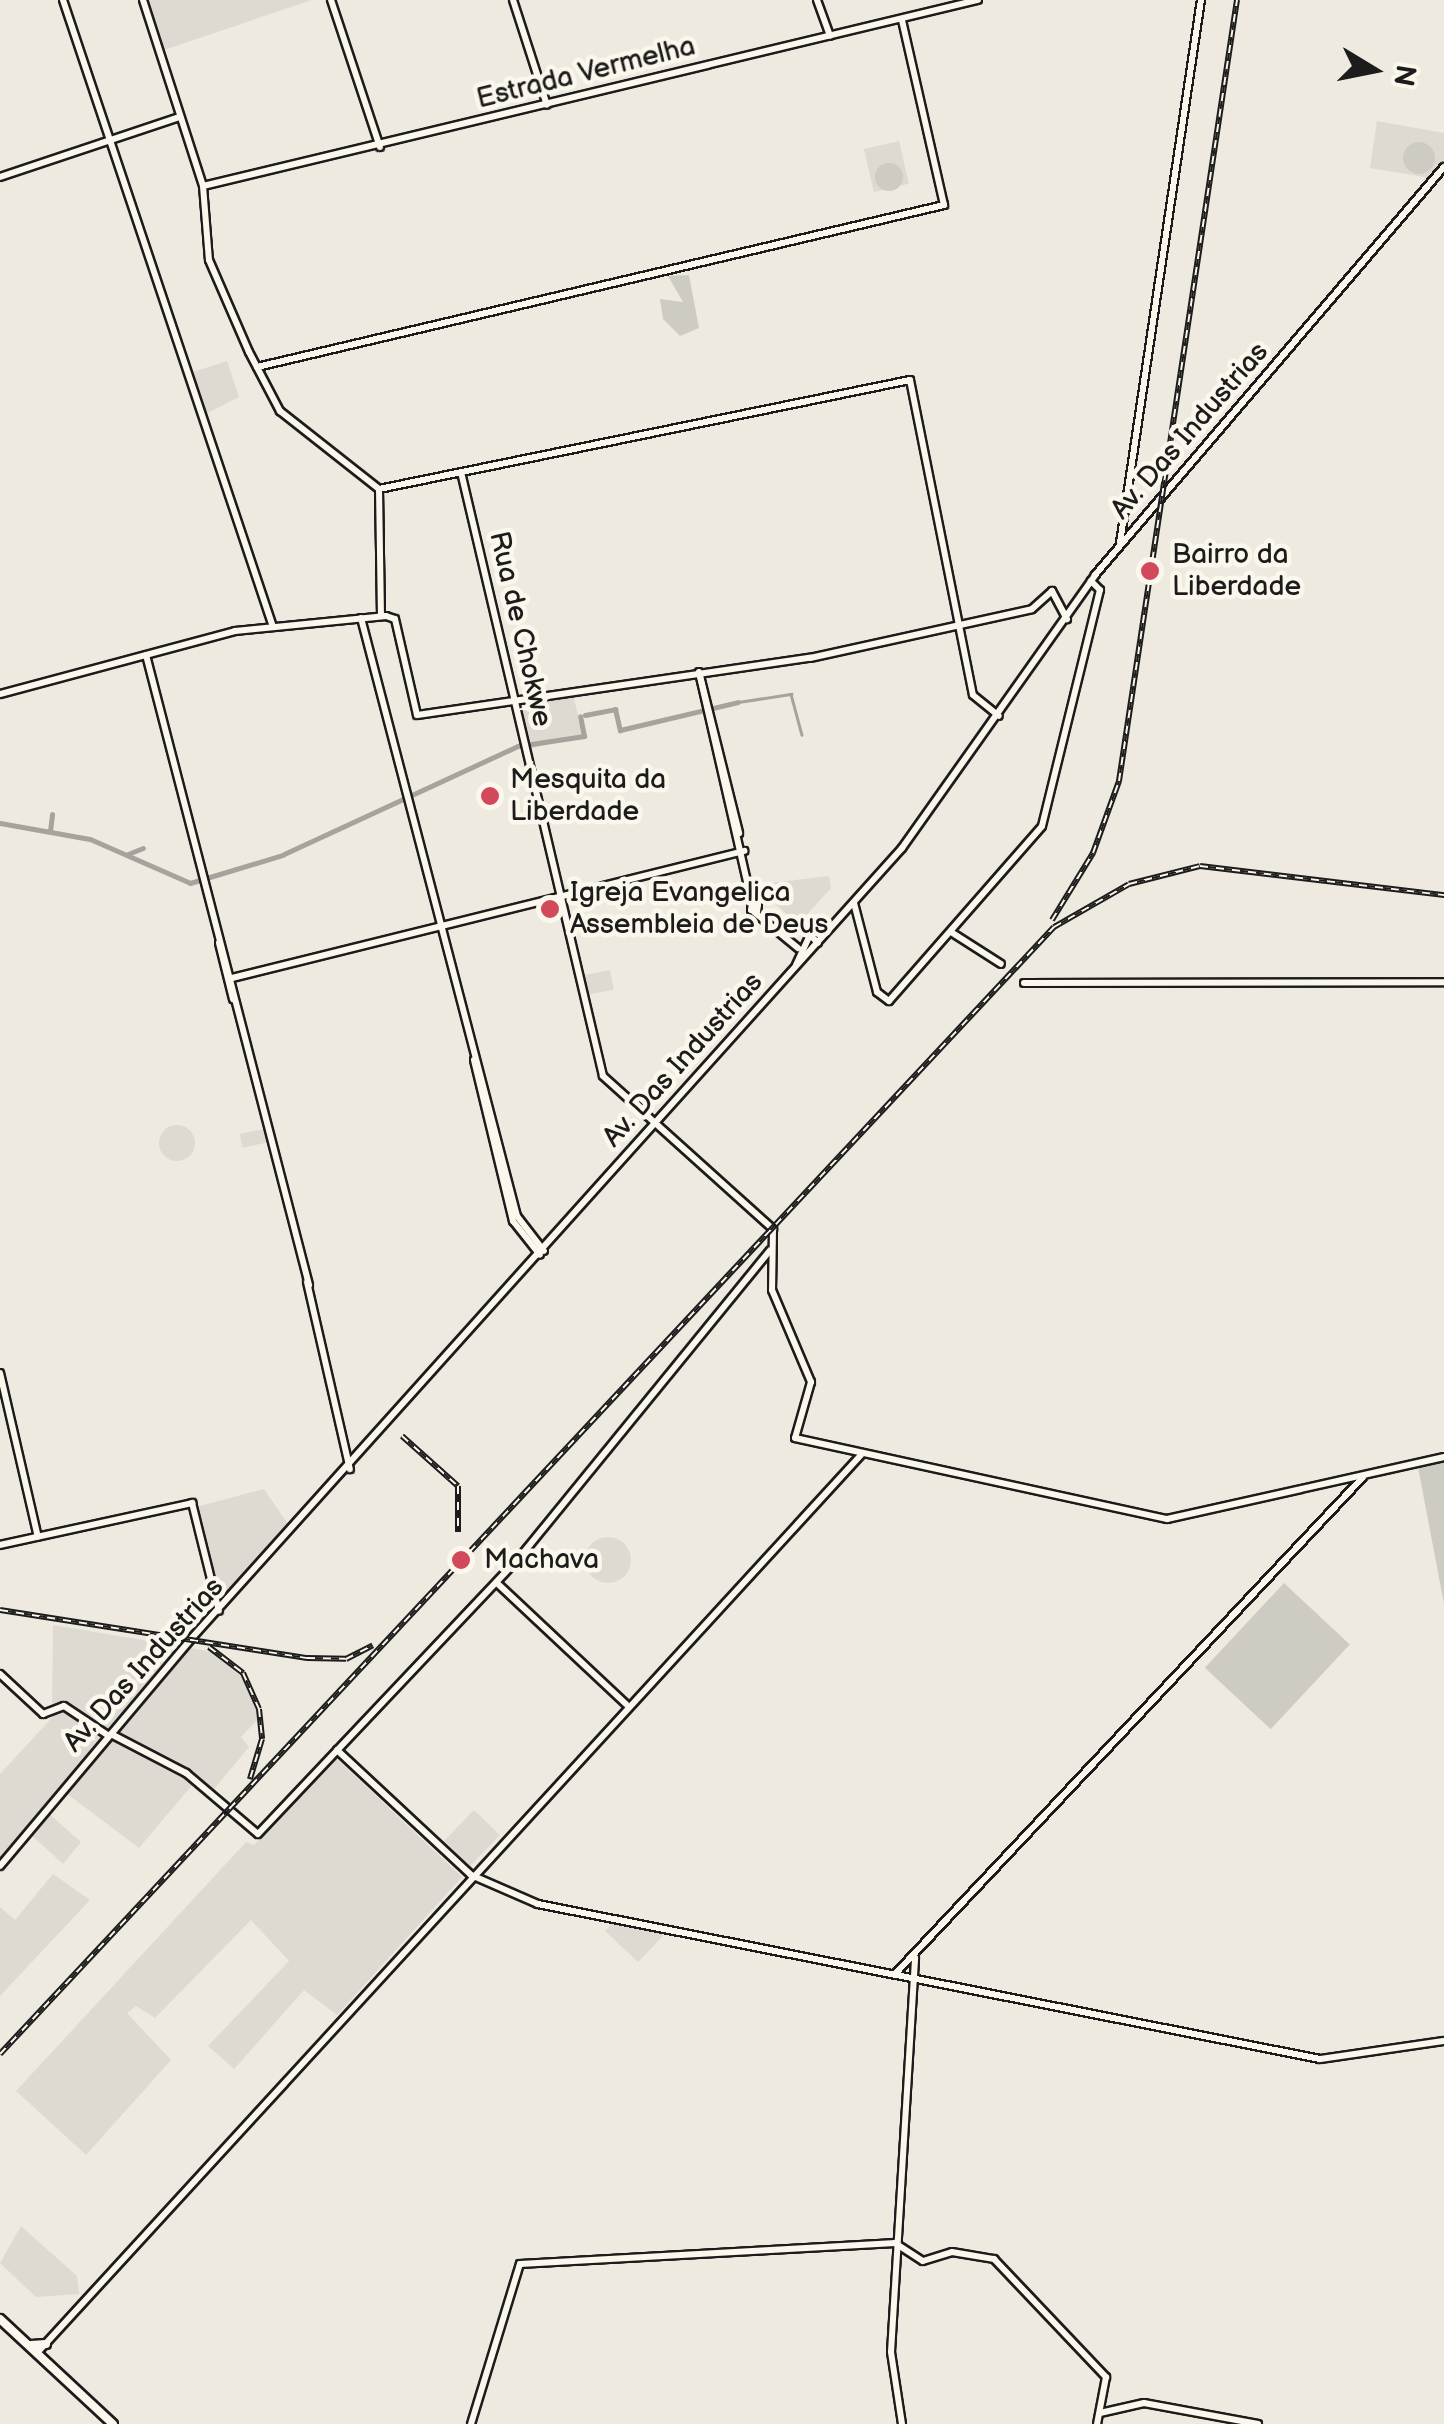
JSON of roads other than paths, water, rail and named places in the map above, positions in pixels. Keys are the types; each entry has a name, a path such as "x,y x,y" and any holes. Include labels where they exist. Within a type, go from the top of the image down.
{"main road":[{"path":"0,2320 113,2424"},
{"path":"27,2344 46,2344 48,2364"}],"street":[{"path":"63,0 273,627"},
{"path":"142,0 203,186 209,260 280,411 379,489 910,380 973,695 1000,716"},
{"path":"332,0 380,148"},
{"path":"512,0 547,105"},
{"path":"818,0 830,36"},
{"name":"Estrada Vermelha","path":"203,186 380,148 978,0"},
{"path":"1118,548 1202,0"},
{"path":"257,367 944,205 902,20"},
{"path":"0,177 180,117"},
{"name":"Av. Das Industrias","path":"0,1866 219,1611 854,902 1000,716 1091,581 1444,167"},
{"name":"Rua de Chokwe","path":"461,472 603,1076 773,1230 772,1249"},
{"path":"379,489 381,616"},
{"path":"854,902 876,992 889,1000 1045,822 1100,590 1091,581"},
{"path":"0,694 146,655 273,627 381,616 392,616 418,715 776,662 1036,608 1052,591 1066,619"},
{"path":"361,618 401,795 474,1059 513,1221 542,1253"},
{"path":"146,655 309,1285 350,1469"},
{"path":"699,673 755,907 799,946"},
{"path":"231,981 438,924 742,852"},
{"path":"951,932 1001,964"},
{"path":"796,966 799,946 810,934 818,943"},
{"path":"1024,982 1444,982"},
{"path":"772,1249 775,1302 812,1382 794,1436 1167,1520 1444,1457"},
{"path":"0,1674 43,1714 64,1706 110,1735 186,1773 253,1836 496,1583 772,1249"},
{"path":"0,1373 2,1396 38,1537"},
{"path":"347,1454 356,1462"},
{"path":"37,2353 471,1874 862,1454"},
{"path":"895,1974 916,1957 1364,1476"},
{"path":"0,1545 192,1503 219,1611"},
{"path":"496,1583 627,1705"},
{"path":"337,1750 471,1874 538,1904 1320,2059 1444,2041"},
{"path":"902,2424 891,2355 908,1976 916,1957"},
{"path":"471,2424 520,2264 895,2243 923,2261 952,2252 994,2258 1103,2372 1097,2424"},
{"path":"1100,2414 1144,2403 1258,2424"}],"waterway":[{"path":"738,702 791,694 802,735"},
{"path":"585,715 615,709 620,730 738,702"},
{"path":"284,854 518,746 584,736 580,716"},
{"path":"50,831 52,814"},
{"path":"0,823 90,839 190,883 283,855"},
{"path":"128,854 143,848"}],"railway":[{"path":"1052,920 1093,853 1119,781 1237,0"},
{"path":"0,2054 1054,927 1129,884 1200,866 1444,895"},
{"path":"402,1436 458,1486 458,1532"},
{"path":"0,1610 307,1658 346,1659 373,1645"},
{"path":"209,1647 243,1673 259,1709 262,1739 250,1779"}],"place":[{"name":"Bairro da Liberdade","path":"1150,571"},
{"name":"Mesquita da Liberdade","path":"490,796"},
{"name":"Igreja Evangelica Assembleia de Deus","path":"550,909"},
{"name":"Machava","path":"461,1560"}]}
